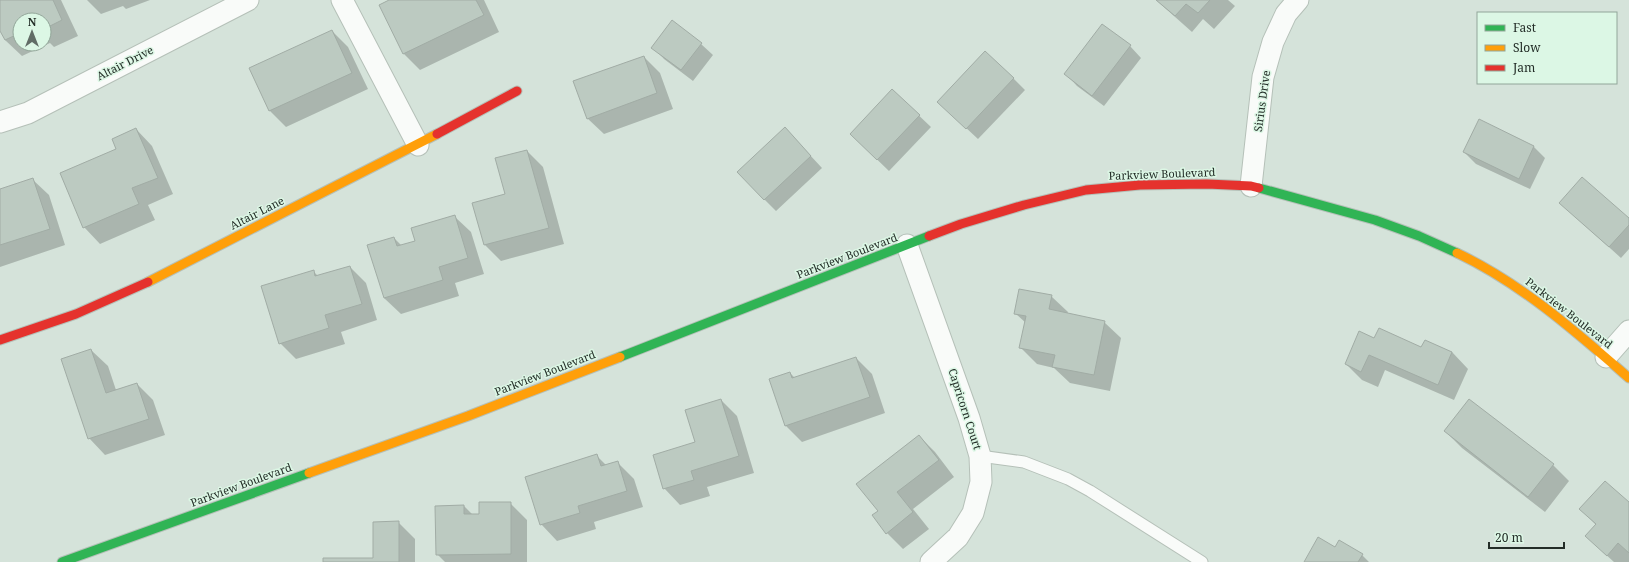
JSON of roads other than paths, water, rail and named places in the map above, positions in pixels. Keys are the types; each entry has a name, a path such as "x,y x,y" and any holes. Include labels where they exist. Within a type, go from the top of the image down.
{"street":[{"name":"Altair Drive","path":"0,122 28,113 248,0"},
{"path":"342,0 418,145"},
{"name":"Sirius Drive","path":"1252,186 1263,77 1276,35 1286,14 1298,0"},
{"name":"Altair Lane","path":"0,340 76,314 149,281 418,145 517,91"},
{"name":"Parkview Boulevard","path":"62,562 468,416 961,224 1024,205 1086,190 1148,185 1207,184 1252,186 1375,220 1419,236 1475,262 1530,296 1606,357 1629,378"},
{"name":"Capricorn Court","path":"907,245 970,418 980,456 981,482 973,513 958,537 931,562"},
{"path":"1606,357 1629,330"}],"lane":[{"path":"980,456 1024,462 1068,479 1202,562"}]}
